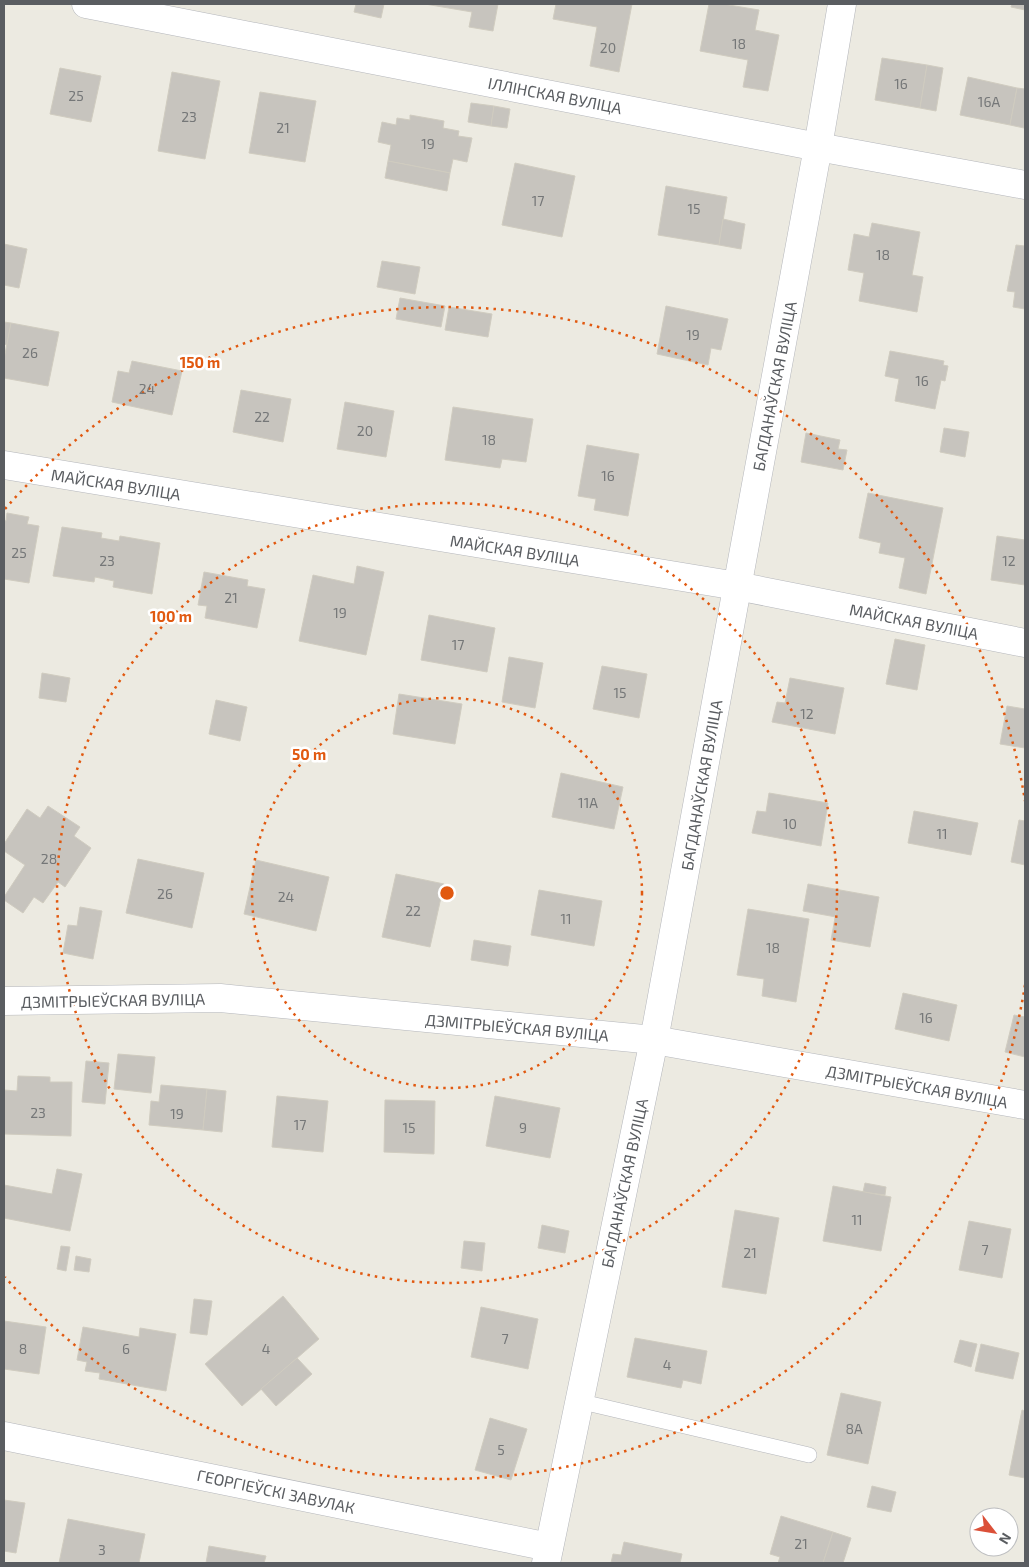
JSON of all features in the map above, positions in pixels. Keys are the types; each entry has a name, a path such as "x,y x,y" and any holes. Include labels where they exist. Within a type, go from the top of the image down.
{"street":[{"name":"ІЛЛІНСКАЯ ВУЛІЦА","path":"86,4 818,147 1025,185"},
{"name":"БАГДАНАЎСКАЯ ВУЛІЦА","path":"547,1555 654,1040 818,147 842,4"},
{"name":"МАЙСКАЯ ВУЛІЦА","path":"4,465 736,586 1025,643"},
{"name":"ДЗМІТРЫЕЎСКАЯ ВУЛІЦА","path":"4,1001 220,998 654,1040 1025,1105"},
{"name":"ГЕОРГІЕЎСКІ ЗАВУЛАК","path":"4,1436 547,1555"}],"lane":[{"path":"578,1402 809,1454"}],"building":[{"path":"356,4 384,4 381,18 354,12"},
{"path":"425,4 498,4 493,31 469,27 472,12"},
{"path":"556,4 632,4 619,72 590,66 597,27 553,19"},
{"path":"709,4 723,4 759,10 755,30 779,35 768,91 743,87 748,60 700,51"},
{"path":"1012,4 1025,4 1025,10 1011,7"},
{"path":"882,58 927,65 920,108 875,100"},
{"path":"927,65 943,68 936,111 920,108"},
{"path":"60,68 101,76 91,122 50,114"},
{"path":"172,72 220,81 205,159 158,151"},
{"path":"968,77 1017,88 1010,125 960,115"},
{"path":"1017,88 1025,89 1024,128 1010,125"},
{"path":"260,92 316,101 305,162 249,153"},
{"path":"471,103 494,106 491,126 468,122"},
{"path":"494,106 510,109 507,128 491,126"},
{"path":"410,115 444,121 443,128 459,131 458,136 472,138 467,162 453,159 450,173 388,161 391,145 378,142 382,122 396,125 397,118 410,120"},
{"path":"388,161 450,173 447,191 385,178"},
{"path":"515,163 575,176 562,237 502,225"},
{"path":"666,186 727,197 719,245 658,235"},
{"path":"723,219 745,224 741,249 719,245"},
{"path":"872,223 920,232 912,275 923,277 917,312 859,301 864,273 848,270 854,234 869,237"},
{"path":"4,244 27,249 19,288 4,285"},
{"path":"1016,245 1025,246 1025,309 1013,307 1015,292 1007,291"},
{"path":"382,261 420,267 415,294 377,287"},
{"path":"400,298 445,306 441,327 396,319"},
{"path":"666,306 728,319 721,350 711,348 708,365 657,354"},
{"path":"449,307 492,314 488,337 445,330"},
{"path":"4,322 11,323 7,345 4,344"},
{"path":"11,323 59,332 48,386 4,378 4,359"},
{"path":"890,351 944,361 943,365 948,366 945,381 941,380 935,409 895,401 899,379 885,376"},
{"path":"132,361 182,371 172,415 112,402 118,371 129,373"},
{"path":"241,390 291,399 283,442 233,432"},
{"path":"345,402 394,411 386,457 337,449"},
{"path":"453,407 533,419 526,462 502,459 500,468 445,460"},
{"path":"944,428 969,432 965,457 940,452"},
{"path":"806,433 840,440 838,449 847,450 843,470 801,462"},
{"path":"587,445 639,454 628,516 594,510 596,499 578,496"},
{"path":"868,493 943,508 926,594 899,588 905,558 879,553 881,543 859,538"},
{"path":"7,513 29,517 27,524 39,526 29,583 4,579 4,520 6,521"},
{"path":"62,527 102,533 101,538 119,541 120,536 160,543 152,594 113,587 114,581 95,577 94,582 53,576"},
{"path":"997,536 1025,540 1025,585 991,580"},
{"path":"357,566 384,572 366,655 299,641 313,575 354,584"},
{"path":"204,572 248,580 247,586 265,589 257,628 205,618 207,606 198,605"},
{"path":"429,615 495,628 487,672 421,660"},
{"path":"895,639 925,645 917,690 886,684"},
{"path":"509,657 543,663 535,708 502,702"},
{"path":"602,666 647,674 639,718 593,709"},
{"path":"42,673 70,678 66,702 39,698"},
{"path":"790,678 844,688 835,734 772,722 777,702 785,703"},
{"path":"399,694 462,704 455,744 393,734"},
{"path":"216,700 247,707 240,741 209,734"},
{"path":"1007,706 1025,709 1025,748 1000,744"},
{"path":"561,773 623,787 614,829 552,817"},
{"path":"769,793 828,803 821,846 752,833 757,811 766,812"},
{"path":"48,806 80,827 74,836 91,848 65,887 58,882 43,903 34,897 23,913 4,900 4,897 25,865 4,851 4,844 27,809 40,818"},
{"path":"914,811 978,823 971,855 908,843"},
{"path":"1019,820 1025,821 1025,865 1011,862"},
{"path":"138,859 204,873 192,928 126,913"},
{"path":"256,860 329,877 316,931 244,914"},
{"path":"396,874 444,884 430,947 382,937"},
{"path":"808,884 840,890 836,917 803,911"},
{"path":"539,890 602,901 594,946 531,935"},
{"path":"840,890 879,897 870,947 831,940"},
{"path":"80,907 102,911 93,959 63,953 68,925 77,926"},
{"path":"748,909 809,919 796,1002 762,996 764,979 737,975"},
{"path":"474,940 511,946 508,966 471,960"},
{"path":"903,993 957,1005 949,1041 895,1029"},
{"path":"1014,1015 1025,1017 1025,1057 1005,1052"},
{"path":"118,1054 155,1057 151,1093 114,1089"},
{"path":"86,1061 109,1063 105,1104 82,1102"},
{"path":"18,1076 50,1077 50,1082 72,1082 71,1136 4,1134 4,1090 17,1091"},
{"path":"161,1085 207,1089 203,1130 149,1125 151,1101 159,1102"},
{"path":"207,1089 226,1091 222,1132 203,1130"},
{"path":"277,1096 328,1101 323,1152 272,1147"},
{"path":"495,1096 560,1108 550,1158 486,1146"},
{"path":"385,1100 435,1101 434,1154 384,1152"},
{"path":"57,1169 82,1174 70,1231 4,1218 4,1185 52,1194"},
{"path":"865,1183 886,1187 885,1195 863,1192"},
{"path":"833,1186 891,1197 881,1251 823,1241"},
{"path":"735,1210 779,1218 766,1294 722,1287"},
{"path":"969,1221 1011,1229 1002,1278 959,1270"},
{"path":"542,1225 569,1231 565,1253 538,1248"},
{"path":"464,1241 485,1243 482,1271 461,1268"},
{"path":"61,1246 70,1247 66,1271 57,1269"},
{"path":"76,1256 91,1259 89,1272 74,1270"},
{"path":"283,1296 319,1339 242,1406 205,1364"},
{"path":"194,1299 212,1301 207,1335 190,1333"},
{"path":"481,1307 538,1319 528,1369 471,1357"},
{"path":"4,1321 46,1327 39,1374 4,1369"},
{"path":"83,1327 139,1337 140,1328 176,1334 166,1391 99,1379 100,1373 85,1371 87,1362 77,1360"},
{"path":"635,1338 707,1351 701,1384 683,1380 681,1388 627,1377"},
{"path":"960,1340 977,1344 971,1367 954,1362"},
{"path":"981,1344 1019,1353 1013,1379 975,1371"},
{"path":"297,1358 312,1374 276,1406 261,1389"},
{"path":"841,1393 881,1402 868,1464 827,1455"},
{"path":"1022,1410 1025,1411 1025,1478 1009,1475"},
{"path":"490,1418 527,1429 511,1480 475,1470"},
{"path":"872,1486 896,1492 891,1512 867,1507"},
{"path":"4,1500 25,1503 16,1553 4,1551"},
{"path":"781,1516 833,1532 823,1563 778,1563 780,1557 770,1554"},
{"path":"68,1519 145,1534 139,1563 59,1563"},
{"path":"833,1532 851,1538 843,1563 823,1563"},
{"path":"624,1542 682,1554 680,1563 611,1563 613,1554 621,1555"},
{"path":"209,1546 266,1556 264,1563 206,1563"}]}
